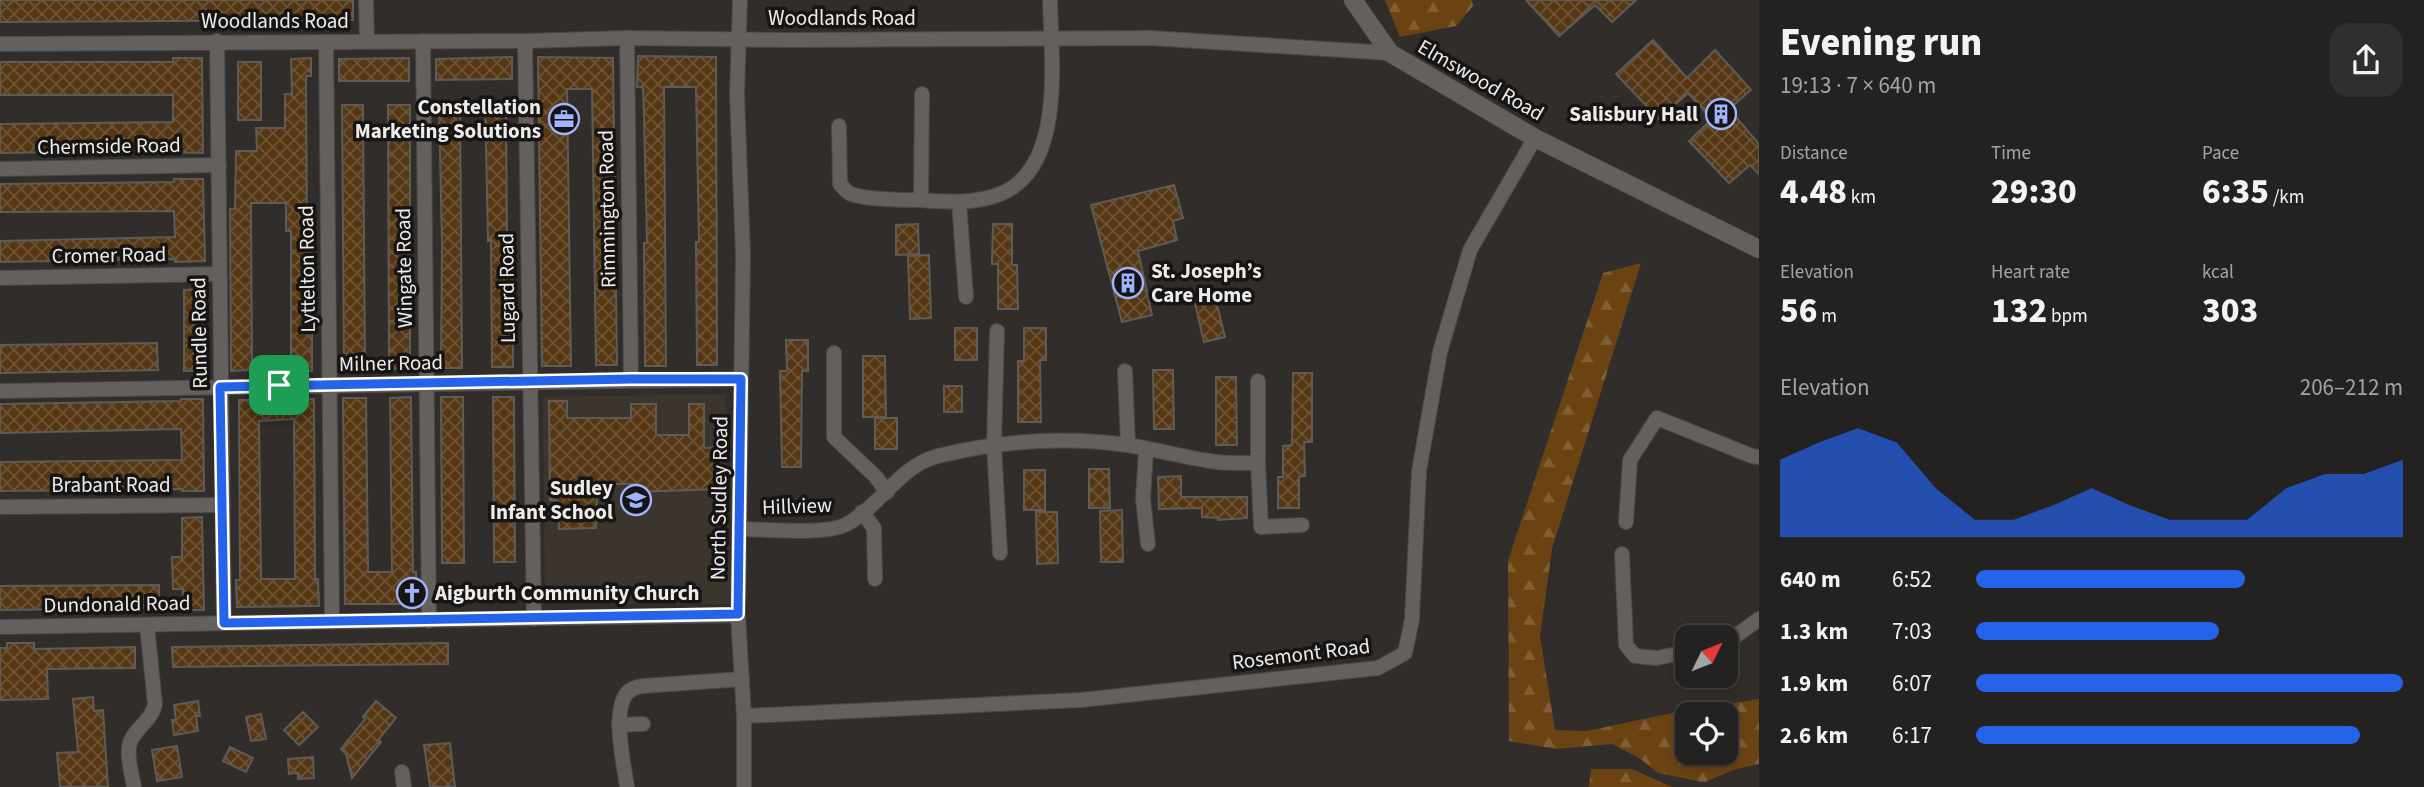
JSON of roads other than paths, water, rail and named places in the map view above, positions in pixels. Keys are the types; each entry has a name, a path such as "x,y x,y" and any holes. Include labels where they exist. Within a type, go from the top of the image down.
{"street":[{"path":"366,0 367,41"},
{"name":"North Sudley Road","path":"740,0 737,94 743,240 738,614 744,716 744,787"},
{"path":"839,126 840,184 850,194 959,202 999,194 1024,179 1043,144 1052,92 1050,0"},
{"name":"Elmswood Road","path":"1353,0 1390,53 1535,138 1759,249"},
{"name":"Woodlands Road","path":"0,44 627,38 1150,38 1390,53"},
{"name":"Rimmington Road","path":"627,38 631,379"},
{"name":"Rundle Road","path":"217,41 224,623"},
{"name":"Wingate Road","path":"423,41 429,621"},
{"name":"Lugard Road","path":"525,41 534,619"},
{"name":"Lyttelton Road","path":"326,42 332,622"},
{"path":"921,201 922,94"},
{"name":"Rosemont Road","path":"744,716 1081,700 1378,668 1405,653 1412,619 1419,471 1440,352 1470,250 1535,138"},
{"name":"Chermside Road","path":"0,169 219,165"},
{"path":"959,202 966,298"},
{"name":"Cromer Road","path":"0,278 219,274"},
{"path":"997,331 994,445 1000,553"},
{"path":"834,353 834,437 876,477 887,492"},
{"path":"1125,371 1128,445"},
{"name":"Milner Road","path":"0,391 741,379"},
{"path":"1258,381 1261,527 1302,525"},
{"path":"1626,522 1630,460 1657,418 1759,457"},
{"name":"Hillview","path":"739,528 828,529 845,525 915,466 934,457 994,445 1065,439 1128,445 1213,462 1258,463"},
{"path":"1146,449 1143,499 1149,544"},
{"name":"Brabant Road","path":"0,507 223,505"},
{"path":"862,512 874,528 874,579"},
{"path":"1622,554 1626,645 1635,656 1657,658 1675,654"},
{"name":"Dundonald Road","path":"0,627 738,614"},
{"path":"1738,634 1759,619"},
{"path":"134,787 128,748 131,739 153,713 155,704 147,626"},
{"path":"627,787 619,725 622,701 633,688 742,679"},
{"path":"619,725 643,724"}],"place":[{"name":"Salisbury Hall","path":"1721,114"},
{"name":"Constellation Marketing Solutions","path":"564,119"},
{"name":"St. Joseph’s Care Home","path":"1128,283"},
{"name":"Sudley Infant School","path":"636,500"},
{"name":"Aigburth Community Church","path":"412,593"}]}
